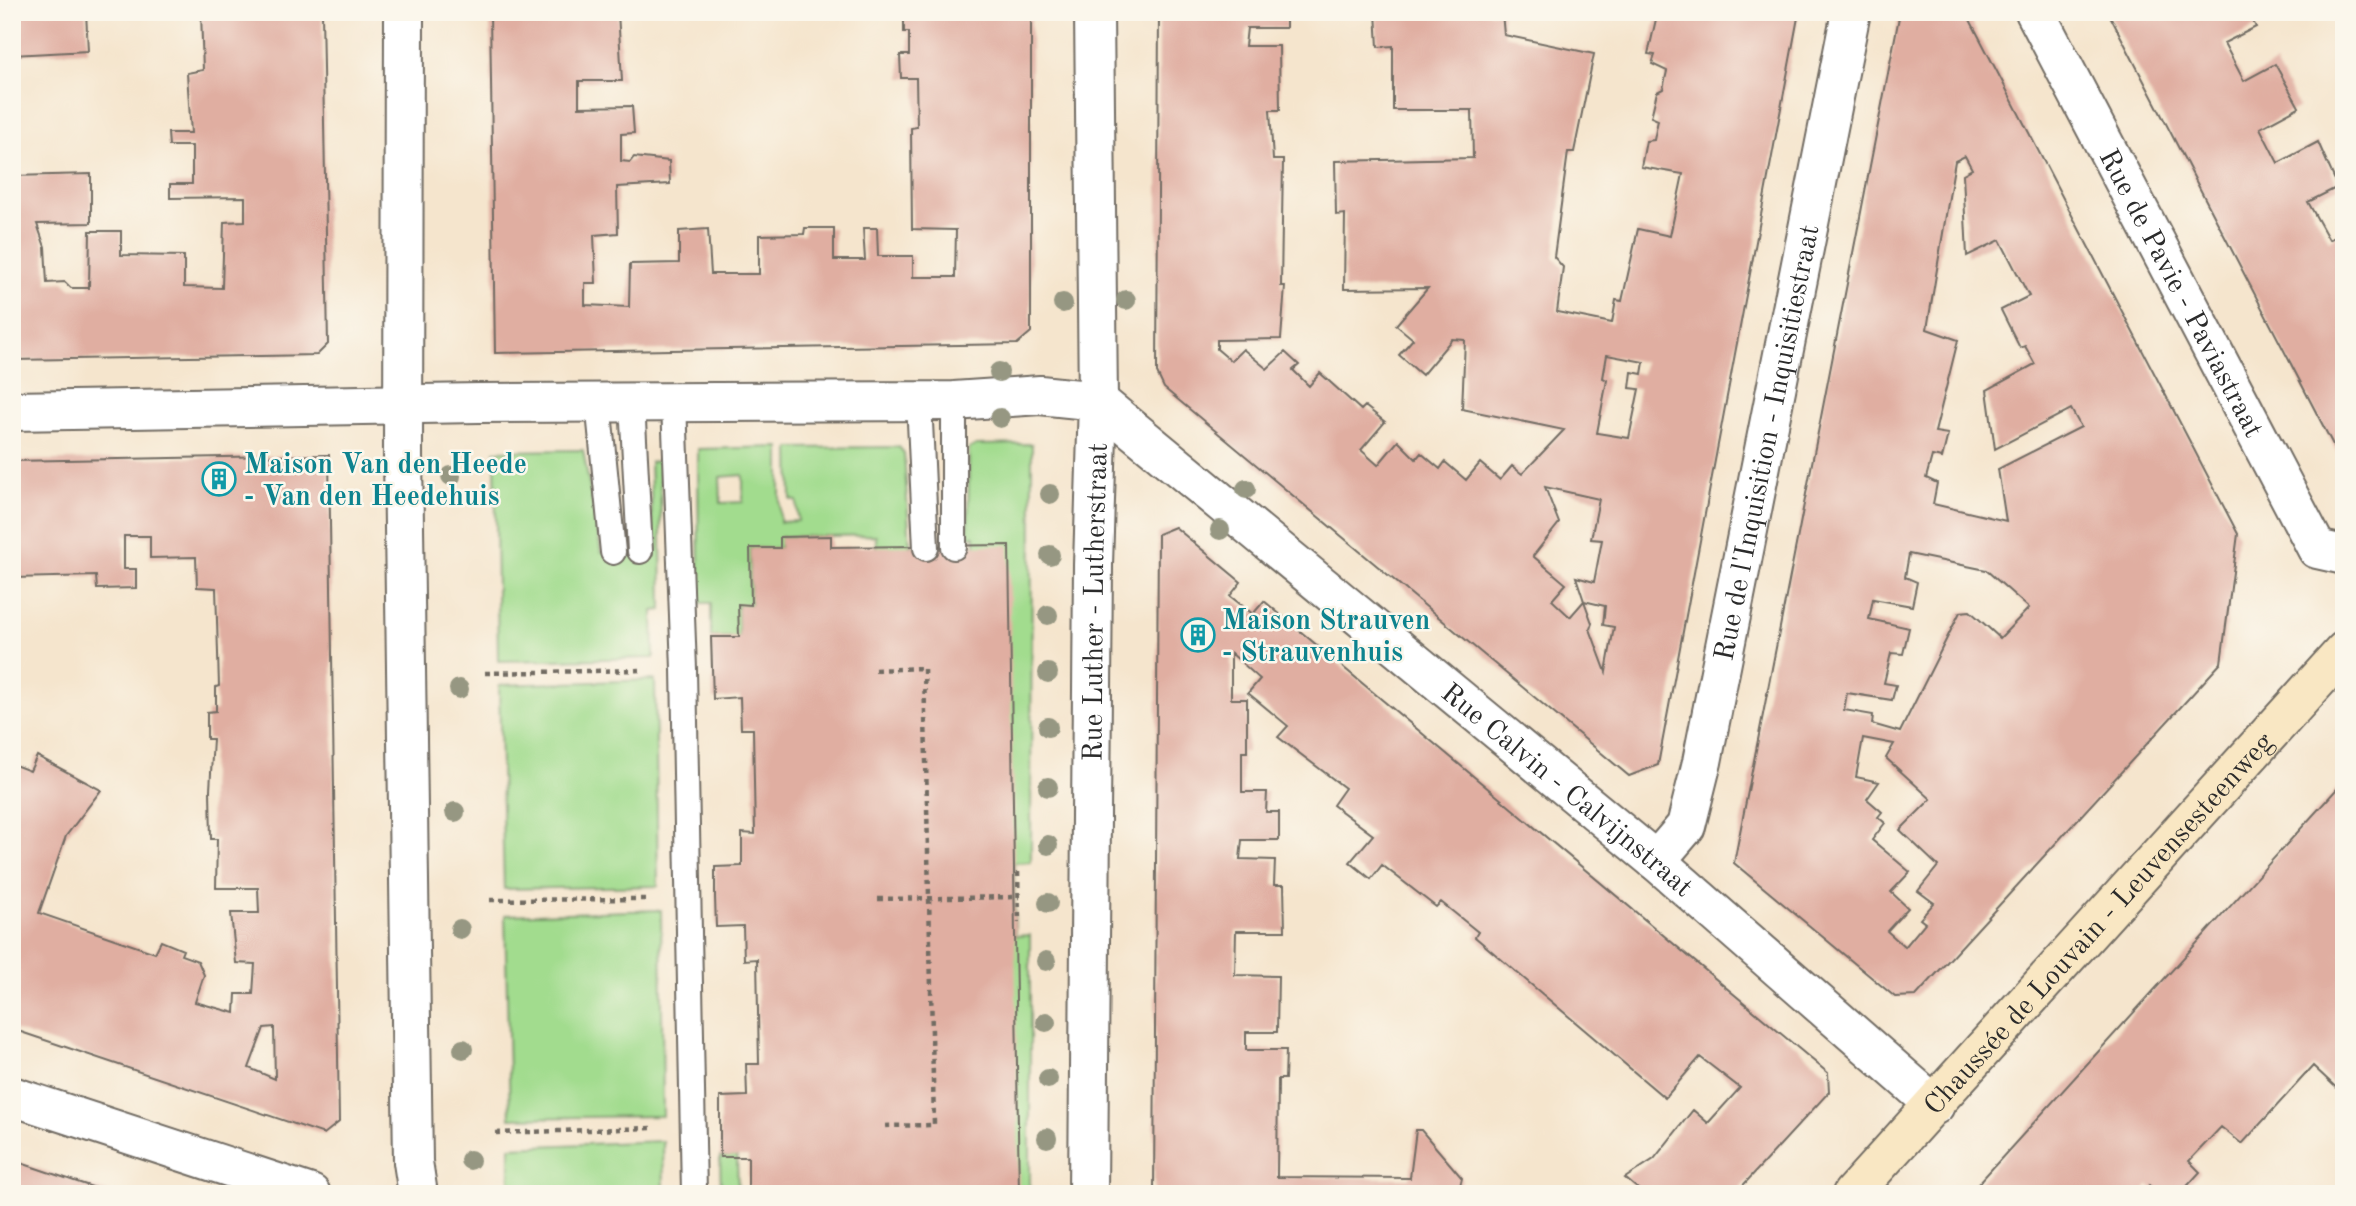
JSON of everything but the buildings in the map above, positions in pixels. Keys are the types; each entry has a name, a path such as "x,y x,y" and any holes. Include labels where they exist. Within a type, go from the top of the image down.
{"main road":[{"name":"Chaussée de Louvain - Leuvensesteenweg","path":"1852,1194 2344,651"}],"street":[{"path":"404,12 404,405 413,1163 418,1194"},
{"name":"Rue Luther - Lutherstraat","path":"1088,1194 1093,565 1098,401 1094,12"},
{"name":"Rue de l'Inquisition - Inquisitiestraat","path":"1656,862 1686,826 1702,762 1851,12"},
{"name":"Rue de Pavie - Paviastraat","path":"2035,12 2317,549 2344,555"},
{"path":"12,411 936,401 1040,395 1098,401"},
{"name":"Rue Calvin - Calvijnstraat","path":"1098,401 1656,862 1935,1105"},
{"path":"12,1096 311,1194"}],"lane":[{"path":"936,401 954,547"},
{"path":"926,548 936,401"},
{"path":"615,403 640,551"},
{"path":"613,552 615,403"},
{"path":"674,403 684,669 694,1194"}],"path":[{"path":"874,670 924,668 934,1125 882,1126"},
{"path":"485,673 684,669"},
{"path":"1018,872 1019,923"},
{"path":"878,899 1019,897"},
{"path":"490,900 687,898"},
{"path":"496,1133 655,1128"}],"green space":[{"path":"1032,444 1031,862 1014,863 1015,936 1030,935 1030,1194 872,1194 876,535 781,537 780,548 750,548 751,605 738,605 739,637 711,637 711,603 699,603 698,449 780,447 780,522 798,521 797,501 791,500 790,448 899,447 904,453 910,546 975,546 975,536 968,536 969,449 976,445","holes":["743,475 743,502 721,503 720,477"]},
{"path":"583,450 601,552 653,551 650,462 660,461 662,610 653,611 654,658 498,661 495,451"},
{"path":"655,680 658,886 504,889 499,685"},
{"path":"661,910 663,1116 510,1118 505,915"},
{"path":"663,1141 664,1194 510,1194 510,1147"},
{"path":"737,1156 738,1194 721,1194 720,1157"}],"place":[{"name":"Maison Van den Heede - Van den Heedehuis","path":"219,479"},
{"name":"Maison Strauven - Strauvenhuis","path":"1198,635"}]}
